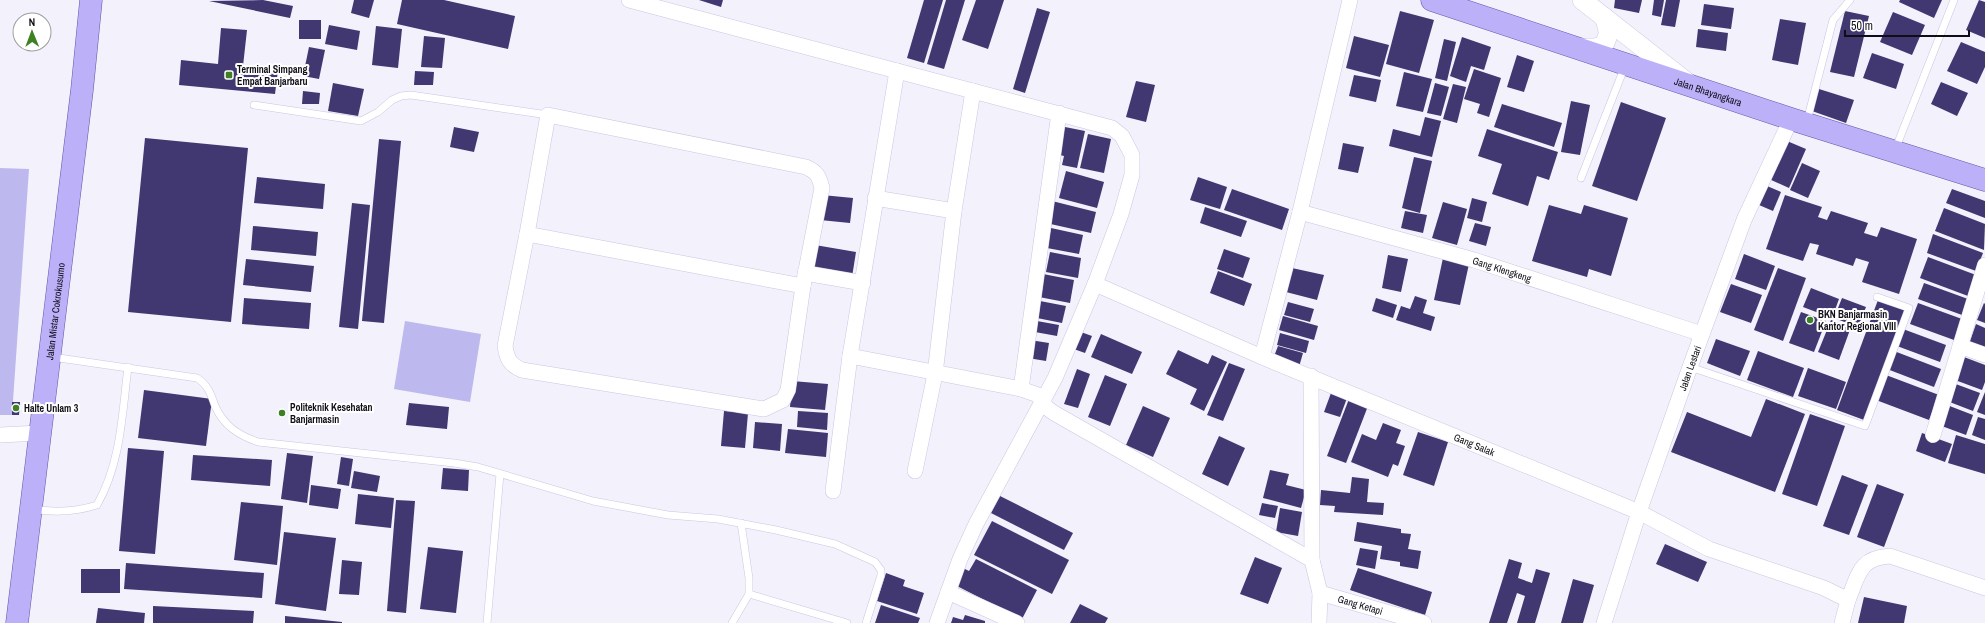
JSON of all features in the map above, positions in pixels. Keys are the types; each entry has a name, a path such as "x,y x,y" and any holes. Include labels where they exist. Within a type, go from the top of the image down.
{"main road":[{"name":"Jalan Mistar Cokrokusumo","path":"16,623 81,98 91,0"},
{"name":"Jalan Bhayangkara","path":"1432,0 1799,121 1985,180"}],"street":[{"path":"629,0 1112,128 1122,136 1131,151 1132,175 1121,214 1095,284 1055,378 976,524 937,623"},
{"path":"1262,357 1300,212 1350,0"},
{"path":"1582,0 1692,85"},
{"path":"1577,48 1595,48 1603,46 1608,37 1608,26 1604,18"},
{"path":"833,491 850,356 897,70"},
{"path":"914,471 934,374 954,211 973,91"},
{"path":"1021,390 1059,113"},
{"path":"548,115 806,167 815,171 820,178 822,188 804,279 788,390 783,400 764,409 522,370 514,367 509,361 505,346 527,234 548,115"},
{"name":"Jalan Lestari","path":"1604,623 1639,512 1744,220 1799,121"},
{"path":"875,198 954,211"},
{"name":"Gang Klengkeng","path":"1300,212 1474,260 1702,334"},
{"path":"527,234 804,279 863,284"},
{"path":"1933,435 1985,265"},
{"name":"Gang Salak","path":"1095,284 1262,357 1639,512 1709,549 1824,588 1848,600"},
{"path":"1960,346 1985,355"},
{"path":"850,356 934,374 1021,390 1038,395 1042,402 1054,413 1312,560"},
{"path":"1311,376 1312,560 1320,592 1319,623"},
{"path":"0,435 40,433"},
{"path":"1842,623 1848,600 1862,567 1869,560 1877,557 1890,556 1985,588"},
{"path":"948,592 1017,623"},
{"name":"Gang Ketapi","path":"1320,592 1424,623"}],"lane":[{"path":"1799,121 1833,20 1850,0"},
{"path":"1895,152 1954,0"},
{"path":"1581,178 1626,64"},
{"path":"254,105 361,121 378,112 392,100 401,96 411,95 548,115"},
{"path":"1690,367 1865,426 1909,308 1877,297"},
{"path":"49,357 197,378 204,383 222,419 230,428 242,437 258,442 454,463 500,474 601,503 668,515 698,516 741,523 835,544 879,565 882,575 866,623"},
{"path":"31,508 50,512 76,512 97,505 107,489 118,454 128,367"},
{"path":"487,623 500,474"},
{"path":"732,623 749,594 749,578 741,523"},
{"path":"749,594 847,623"}],"shaded area":[{"path":"0,168 29,169 12,415 0,415"},
{"path":"405,321 481,334 470,402 394,389"}],"building":[{"path":"263,0 293,6 290,18 209,1"},
{"path":"354,0 374,0 369,18 351,13"},
{"path":"402,0 444,0 515,16 508,49 397,24"},
{"path":"699,0 723,0 721,7"},
{"path":"924,0 943,0 924,63 907,58"},
{"path":"946,0 965,0 944,69 927,64"},
{"path":"976,0 1004,0 988,49 962,40"},
{"path":"1615,0 1642,0 1639,13 1614,8"},
{"path":"1654,0 1664,0 1661,17 1652,15"},
{"path":"1666,0 1680,0 1675,27 1661,25"},
{"path":"1900,0 1942,0 1934,18 1899,2"},
{"path":"1979,0 1985,2 1985,38 1966,30"},
{"path":"1704,4 1734,8 1731,29 1701,25"},
{"path":"1037,8 1050,12 1025,93 1013,89"},
{"path":"1400,11 1434,20 1419,73 1386,64"},
{"path":"1845,11 1869,16 1854,77 1830,72"},
{"path":"1893,12 1925,25 1912,55 1880,42"},
{"path":"1780,19 1806,23 1798,65 1772,60"},
{"path":"299,20 321,20 321,39 299,39"},
{"path":"329,25 360,31 357,50 325,44"},
{"path":"376,26 402,29 398,68 372,65"},
{"path":"221,28 247,30 243,66 278,70 275,94 179,85 181,60 218,64"},
{"path":"1698,29 1728,33 1726,51 1696,47"},
{"path":"424,36 445,38 442,68 421,67"},
{"path":"1354,36 1389,45 1380,77 1346,68"},
{"path":"1462,37 1491,47 1484,70 1471,66 1466,82 1450,76"},
{"path":"1444,39 1456,42 1447,81 1435,78"},
{"path":"1961,42 1985,52 1985,67 1977,84 1947,71"},
{"path":"309,47 325,50 319,79 303,76"},
{"path":"1872,53 1904,64 1896,89 1863,78"},
{"path":"1517,55 1534,61 1524,92 1507,87"},
{"path":"1474,69 1501,78 1489,117 1477,113 1480,104 1464,99"},
{"path":"415,71 434,72 433,85 414,85"},
{"path":"1404,72 1432,79 1423,112 1396,106"},
{"path":"1354,75 1381,80 1376,102 1349,96"},
{"path":"1136,81 1155,85 1146,122 1126,117"},
{"path":"1941,82 1968,93 1957,116 1931,104"},
{"path":"333,83 364,89 358,116 328,111"},
{"path":"1435,83 1449,87 1441,116 1427,113"},
{"path":"1453,84 1466,87 1457,123 1443,119"},
{"path":"1819,89 1854,100 1846,123 1812,111"},
{"path":"303,91 320,93 319,104 302,104"},
{"path":"1571,101 1590,105 1580,155 1561,152"},
{"path":"1621,102 1666,118 1637,201 1592,186"},
{"path":"1502,104 1562,123 1554,147 1494,127"},
{"path":"1425,117 1441,121 1432,157 1389,146 1393,129 1420,136"},
{"path":"1060,126 1085,131 1077,168 1062,165 1064,156 1055,154"},
{"path":"454,127 479,132 474,152 450,147"},
{"path":"1487,129 1558,152 1549,180 1537,176 1528,206 1492,194 1502,164 1478,156"},
{"path":"1088,134 1111,139 1104,173 1080,168"},
{"path":"145,138 248,148 231,322 128,312"},
{"path":"379,139 401,141 384,323 362,321"},
{"path":"1787,141 1806,149 1789,188 1769,179"},
{"path":"1343,143 1364,147 1358,173 1338,169"},
{"path":"1414,157 1432,161 1420,213 1402,208"},
{"path":"1802,163 1820,171 1808,198 1790,190"},
{"path":"1066,171 1104,182 1097,208 1059,198"},
{"path":"257,177 325,184 323,209 254,203"},
{"path":"1198,177 1227,187 1220,209 1190,200"},
{"path":"1767,186 1781,192 1773,211 1759,205"},
{"path":"1232,189 1289,209 1282,230 1224,210"},
{"path":"1952,189 1985,201 1985,218 1946,203"},
{"path":"822,195 853,198 850,223 820,220"},
{"path":"1785,195 1822,207 1818,217 1827,220 1831,211 1868,223 1864,233 1877,237 1881,227 1917,239 1899,294 1862,282 1869,262 1856,258 1853,266 1816,254 1819,245 1810,243 1803,261 1766,249"},
{"path":"1472,198 1487,202 1482,222 1467,218"},
{"path":"1052,201 1096,212 1091,233 1046,223"},
{"path":"1443,202 1467,209 1457,245 1432,238"},
{"path":"352,203 370,205 358,329 339,327"},
{"path":"1549,205 1581,214 1584,205 1628,218 1611,276 1589,269 1587,277 1532,261"},
{"path":"1205,207 1247,221 1241,237 1200,223"},
{"path":"1944,208 1985,224 1984,250 1935,231"},
{"path":"1405,211 1427,215 1423,233 1401,228"},
{"path":"1475,223 1491,227 1486,246 1469,241"},
{"path":"253,226 318,232 316,256 251,250"},
{"path":"1051,228 1083,235 1079,254 1047,248"},
{"path":"1933,234 1983,253 1976,271 1927,253"},
{"path":"815,245 856,252 852,277 811,270"},
{"path":"1224,249 1250,258 1243,278 1217,269"},
{"path":"1050,252 1081,258 1078,278 1046,272"},
{"path":"1744,254 1775,266 1766,290 1735,279"},
{"path":"1388,255 1408,259 1401,292 1382,288"},
{"path":"1928,257 1976,275 1968,296 1920,278"},
{"path":"1443,258 1469,264 1460,305 1434,300"},
{"path":"246,259 314,266 311,292 243,285"},
{"path":"1292,268 1324,275 1317,300 1286,292"},
{"path":"1778,268 1806,278 1783,341 1754,330"},
{"path":"1218,271 1252,284 1244,306 1210,293"},
{"path":"1043,274 1074,280 1070,303 1039,297"},
{"path":"1924,283 1968,299 1962,315 1918,299"},
{"path":"1731,284 1762,295 1751,323 1720,312"},
{"path":"1811,288 1839,299 1832,318 1803,307"},
{"path":"1415,296 1427,300 1423,313 1435,317 1431,331 1396,320 1401,306 1410,309"},
{"path":"244,298 311,303 309,329 242,324"},
{"path":"1376,298 1397,305 1393,318 1372,311"},
{"path":"1842,298 1866,307 1858,327 1834,318"},
{"path":"1878,300 1906,310 1864,420 1837,410"},
{"path":"1040,301 1066,306 1062,323 1037,318"},
{"path":"1288,302 1314,309 1310,322 1284,315"},
{"path":"1918,303 1962,319 1954,340 1910,324"},
{"path":"1984,303 1985,304 1985,323 1977,320"},
{"path":"1801,312 1826,321 1814,352 1789,343"},
{"path":"1283,316 1318,326 1314,340 1279,330"},
{"path":"1831,320 1851,327 1839,360 1818,352"},
{"path":"1037,321 1059,325 1057,336 1035,332"},
{"path":"1976,324 1985,328 1985,350 1969,344"},
{"path":"1903,329 1946,345 1940,362 1897,346"},
{"path":"1078,331 1092,336 1085,353 1071,348"},
{"path":"1280,333 1309,341 1306,353 1277,345"},
{"path":"1101,334 1142,352 1132,374 1091,357"},
{"path":"1716,339 1750,351 1740,376 1707,363"},
{"path":"1030,340 1049,343 1046,361 1028,358"},
{"path":"1278,346 1303,353 1299,367 1273,359"},
{"path":"1178,350 1208,364 1212,355 1227,362 1204,411 1190,404 1197,389 1166,374"},
{"path":"1758,351 1804,368 1793,397 1747,380"},
{"path":"1894,351 1941,369 1934,387 1887,369"},
{"path":"1964,357 1985,365 1985,382 1982,390 1955,380"},
{"path":"1229,363 1245,369 1223,421 1207,415"},
{"path":"1808,368 1846,382 1836,409 1798,396"},
{"path":"1077,369 1090,374 1078,408 1064,404"},
{"path":"1105,375 1127,384 1110,426 1088,417"},
{"path":"1886,375 1939,395 1929,420 1876,400"},
{"path":"792,381 828,384 825,410 790,407"},
{"path":"1953,383 1980,393 1973,411 1947,401"},
{"path":"144,390 212,399 206,446 138,438"},
{"path":"1985,392 1985,415 1977,412"},
{"path":"1331,393 1347,398 1340,417 1324,412"},
{"path":"1349,399 1368,406 1346,463 1327,456"},
{"path":"1766,399 1805,414 1775,492 1671,452 1687,412 1751,437"},
{"name":"Halte Unlam 3","path":"12,402 20,402 19,415 12,415"},
{"path":"409,403 449,407 447,429 406,425"},
{"path":"1947,405 1973,415 1966,435 1939,425"},
{"path":"1143,406 1170,418 1153,457 1126,445"},
{"path":"724,411 748,413 745,448 721,446"},
{"path":"798,411 828,413 827,430 797,427"},
{"path":"1810,414 1845,426 1817,506 1782,494"},
{"path":"1978,417 1985,419 1985,440 1972,435"},
{"path":"755,422 782,424 780,451 753,448"},
{"path":"1383,423 1401,430 1396,443 1405,446 1398,466 1393,464 1388,477 1351,462 1362,434 1376,440"},
{"path":"788,429 828,433 826,457 785,453"},
{"path":"1418,432 1448,442 1434,486 1403,475"},
{"path":"1922,433 1952,444 1945,462 1916,451"},
{"path":"1956,435 1985,444 1985,474 1948,463"},
{"path":"1219,436 1245,448 1228,486 1202,474"},
{"path":"128,448 164,451 155,554 119,551"},
{"path":"287,453 313,456 307,503 281,499"},
{"path":"193,455 272,460 270,486 191,480"},
{"path":"341,457 353,459 349,486 337,484"},
{"path":"443,468 469,470 468,491 441,489"},
{"path":"1270,470 1289,474 1286,485 1306,490 1301,508 1263,498"},
{"path":"354,471 380,476 377,492 351,488"},
{"path":"1842,475 1868,485 1849,535 1823,526"},
{"path":"1352,477 1369,479 1367,502 1384,503 1383,515 1334,512 1335,506 1320,505 1321,490 1350,493"},
{"path":"1877,484 1904,494 1884,547 1857,537"},
{"path":"311,485 341,489 338,509 309,505"},
{"path":"358,494 394,498 391,528 355,524"},
{"path":"1000,496 1073,533 1064,550 991,513"},
{"path":"396,500 415,501 406,613 387,611"},
{"path":"241,502 283,506 277,565 234,560"},
{"path":"1262,503 1278,506 1275,518 1259,515"},
{"path":"1280,508 1302,512 1298,536 1276,532"},
{"path":"992,521 1069,560 1052,594 974,555"},
{"path":"1357,522 1401,529 1401,533 1411,534 1408,549 1421,551 1418,569 1400,566 1400,562 1380,559 1382,546 1354,541"},
{"path":"284,532 336,538 326,611 275,604"},
{"path":"1665,544 1707,562 1698,582 1656,564"},
{"path":"428,547 463,551 456,613 420,609"},
{"path":"1360,548 1378,551 1375,569 1356,565"},
{"path":"1255,557 1282,568 1268,604 1240,594"},
{"path":"976,559 1037,590 1022,619 953,584 961,567 969,571"},
{"path":"1509,559 1522,563 1518,578 1532,583 1536,569 1550,573 1535,623 1517,623 1525,596 1517,593 1507,623 1489,623"},
{"path":"342,560 362,562 359,595 339,594"},
{"path":"126,563 264,573 262,598 124,589"},
{"path":"1358,568 1432,592 1425,615 1350,590"},
{"path":"81,569 120,569 120,593 81,593"},
{"path":"886,573 905,580 903,586 924,593 917,614 877,601"},
{"path":"1573,579 1594,585 1583,623 1561,623"},
{"path":"1864,597 1907,606 1904,623 1858,623"},
{"path":"1080,604 1108,618 1105,623 1070,623"},
{"path":"881,605 920,618 918,623 875,623"},
{"path":"153,606 254,611 253,623 153,623"},
{"path":"98,608 145,613 144,623 96,623"},
{"path":"965,615 985,621 985,623 951,623 953,617 963,620"},
{"path":"285,616 342,622 342,623 285,623"}],"place":[{"name":"Terminal Simpang Empat Banjarbaru","path":"229,75"},
{"name":"BKN Banjarmasin Kantor Regional VIII","path":"1810,320"},
{"name":"Halte Unlam 3","path":"16,408"},
{"name":"Politeknik Kesehatan Banjarmasin","path":"282,413"}]}
